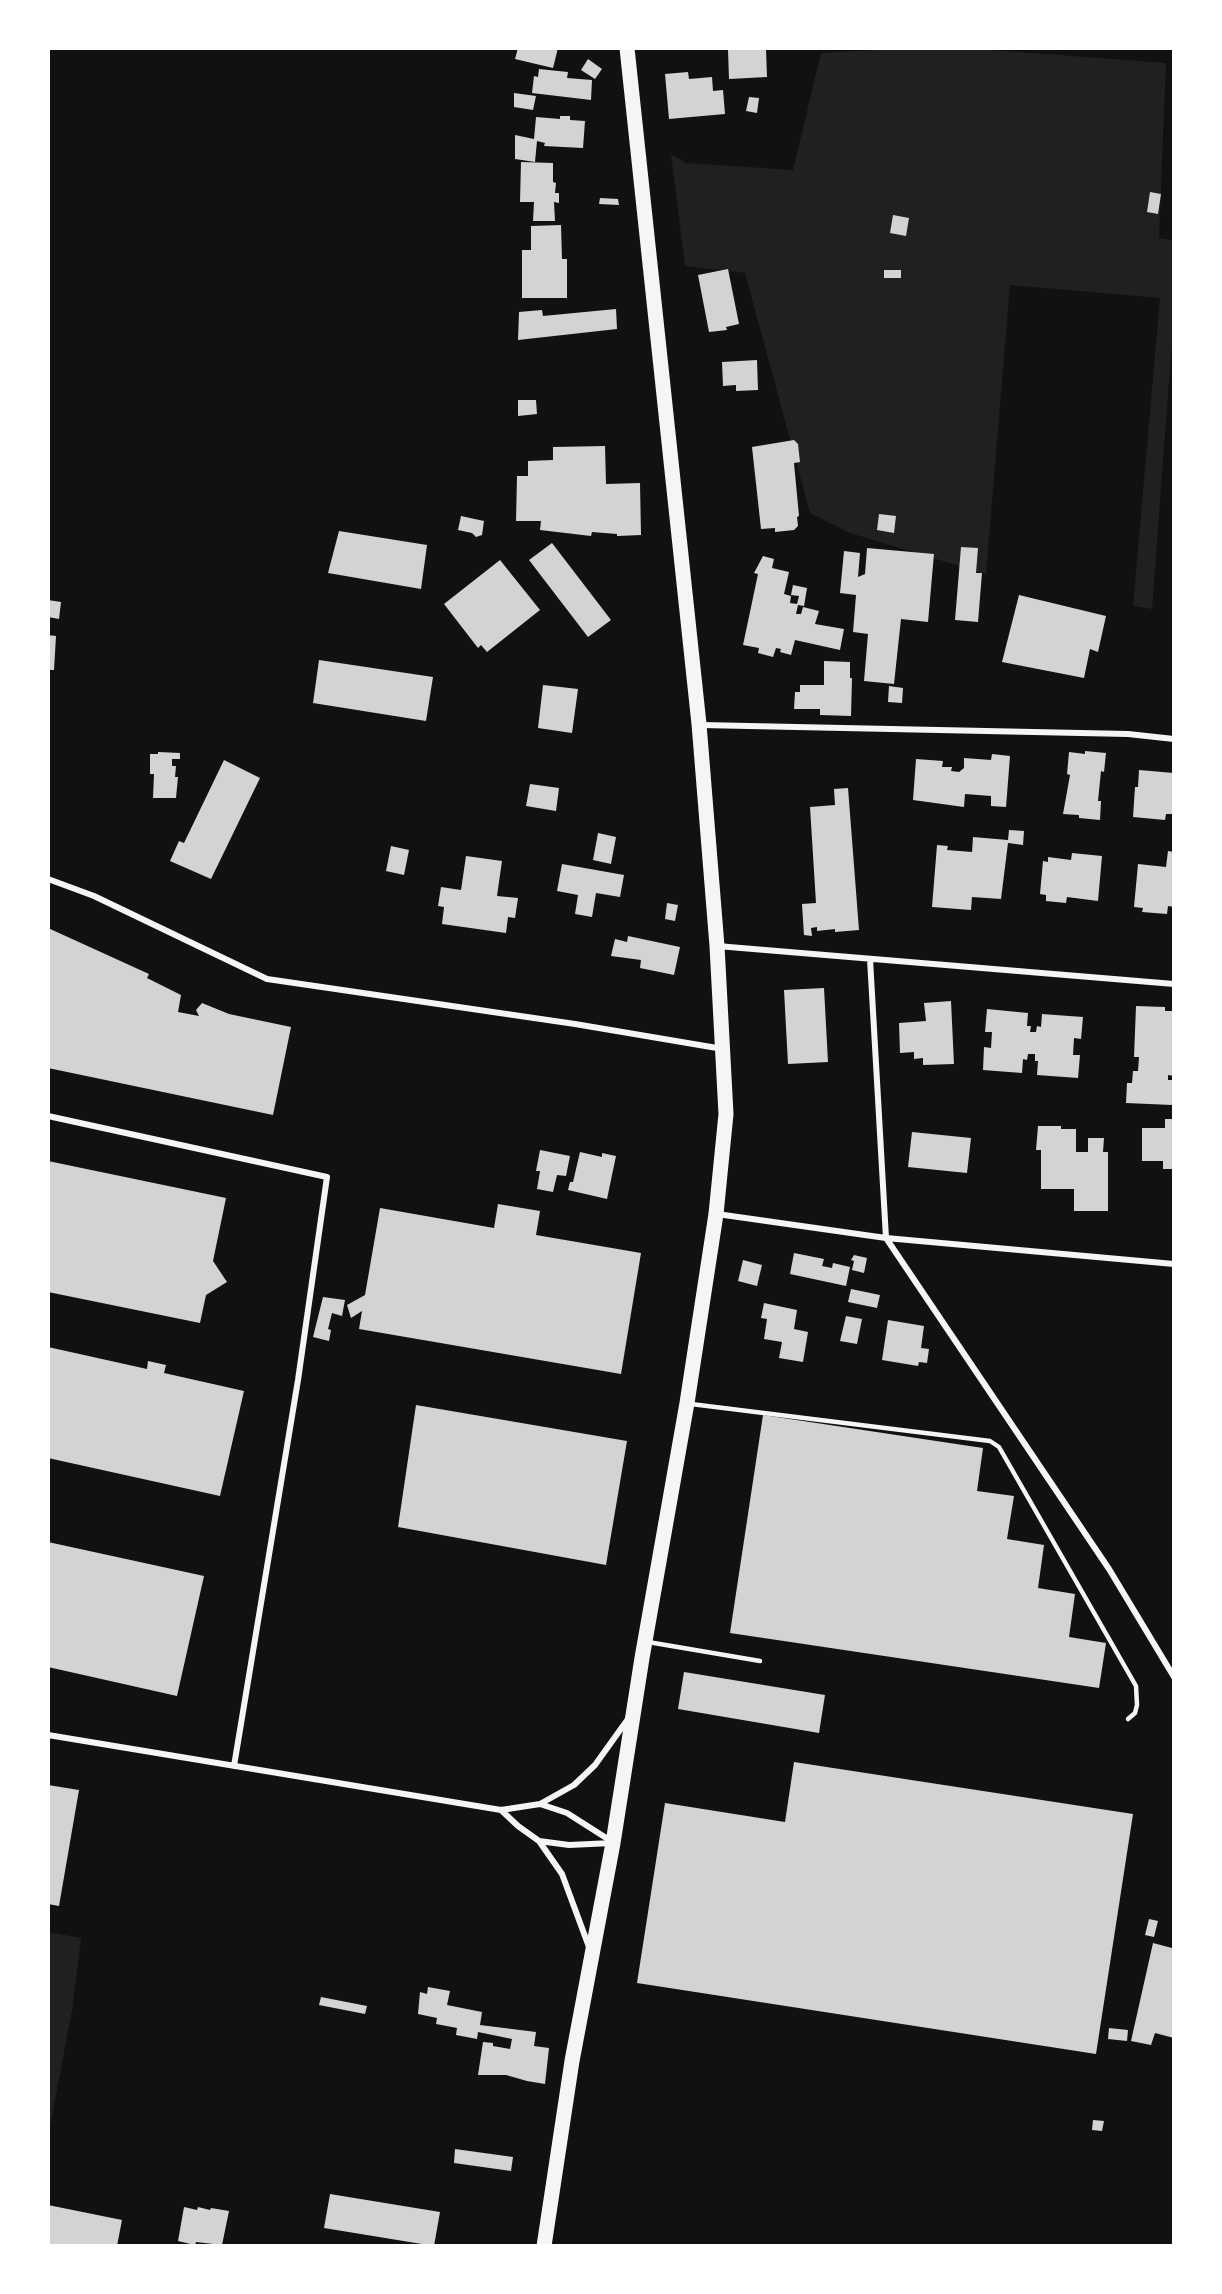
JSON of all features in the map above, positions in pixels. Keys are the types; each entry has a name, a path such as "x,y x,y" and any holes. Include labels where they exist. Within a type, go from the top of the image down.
{"main road":[{"path":"544,2246 572,2061 613,1843 633,1712 687,1403 717,1214 726,1114 717,946 699,724 627,48"}],"street":[{"path":"699,724 1128,734 1174,739"},
{"path":"48,879 94,896 267,979 575,1024 723,1049"},
{"path":"717,946 1174,984"},
{"path":"870,959 886,1238 1108,1569 1174,1677"},
{"path":"48,1116 327,1177 298,1380 234,1766"},
{"path":"717,1214 886,1238 1174,1264"},
{"path":"48,1735 501,1810 540,1804 574,1785 595,1765 633,1712"},
{"path":"540,1804 567,1813 613,1843"},
{"path":"501,1810 539,1841 562,1874 592,1955"},
{"path":"539,1841 569,1845 613,1843"}],"lane":[{"path":"687,1403 990,1441 999,1447 1136,1686 1137,1705 1135,1713 1128,1719"},
{"path":"645,1641 760,1661"}],"shaded area":[{"path":"912,48 964,48 1166,63 1159,238 1173,240 1174,314 1152,609 1133,606 1160,298 1010,285 986,574 850,533 810,513 745,273 685,266 671,154 686,163 793,170 821,53"},
{"path":"48,1932 81,1938 73,2005 48,2137"}],"building":[{"path":"518,48 558,48 553,68 515,59"},
{"path":"766,49 767,77 729,79 728,50"},
{"path":"588,59 602,69 595,79 581,70"},
{"path":"539,69 568,72 567,78 592,80 591,100 532,93 534,76 538,77"},
{"path":"688,72 689,79 712,77 713,91 723,90 725,114 669,119 665,74"},
{"path":"514,93 536,96 533,110 514,107"},
{"path":"749,97 759,98 757,113 746,111"},
{"path":"560,116 570,116 570,120 585,121 583,148 544,146 545,143 537,141 535,162 515,159 515,135 534,139 536,117 560,119"},
{"path":"521,162 553,163 555,193 559,193 559,203 554,202 555,221 533,221 534,202 520,202"},
{"path":"1150,192 1161,194 1158,214 1147,212"},
{"path":"600,198 618,199 619,205 599,204"},
{"path":"893,215 909,218 906,236 890,233"},
{"path":"561,225 562,259 567,259 567,298 522,298 522,250 531,250 531,226"},
{"path":"728,269 739,324 726,327 727,330 709,332 698,275"},
{"path":"884,270 901,270 901,278 884,278"},
{"path":"616,309 617,329 518,340 519,312 542,310 543,316"},
{"path":"757,360 758,390 736,391 736,385 723,386 722,362"},
{"path":"518,400 536,400 537,414 518,416"},
{"path":"794,440 798,444 800,462 794,463 798,526 794,530 775,532 775,528 761,529 752,447"},
{"path":"605,446 606,484 640,483 641,535 617,536 617,534 592,532 591,536 540,530 541,521 516,521 517,476 528,476 528,461 553,460 553,447"},
{"path":"879,514 896,516 894,533 877,530"},
{"path":"461,516 484,521 482,535 476,537 472,533 458,530"},
{"path":"339,531 427,545 421,589 328,573"},
{"path":"552,543 611,620 588,637 529,560"},
{"path":"961,547 978,548 976,573 982,573 978,622 955,620"},
{"path":"867,548 934,554 928,622 901,619 894,684 864,681 868,634 853,632 856,595 840,593 844,551 860,553 858,577 865,574"},
{"path":"763,556 774,559 772,568 789,572 784,594 791,596 790,603 797,604 799,596 791,595 793,585 807,588 804,606 798,605 796,614 801,614 803,607 819,611 815,624 844,629 840,650 795,640 791,655 780,652 781,649 776,648 773,657 758,653 759,648 743,645 758,574 754,573"},
{"path":"500,560 540,610 487,652 481,645 478,648 444,604"},
{"path":"1019,595 1106,616 1098,652 1090,649 1084,678 1002,662"},
{"path":"48,600 61,602 59,619 48,617"},
{"path":"48,635 56,636 54,670 48,670"},
{"path":"319,660 433,677 426,721 313,703"},
{"path":"824,661 850,662 851,716 820,715 820,709 794,709 795,692 800,692 800,685 824,685"},
{"path":"543,685 578,689 572,733 538,728"},
{"path":"889,686 903,688 902,703 888,702"},
{"path":"1085,751 1106,753 1104,772 1101,771 1098,801 1101,801 1100,820 1063,814 1070,775 1067,774 1069,752 1085,754"},
{"path":"158,752 180,753 180,759 172,759 172,766 176,766 175,777 178,777 176,798 153,798 154,774 150,774 150,754 158,754"},
{"path":"992,754 1010,756 1006,807 991,806 991,796 965,794 964,807 913,800 916,759 943,761 942,767 952,767 951,771 959,772 964,768 964,758 991,760"},
{"path":"224,760 260,778 211,879 170,861 179,841 184,843"},
{"path":"1139,770 1174,773 1174,814 1166,814 1165,820 1133,817 1135,787 1138,787"},
{"path":"530,784 559,788 556,811 526,806"},
{"path":"848,788 859,930 817,931 817,927 811,928 812,936 804,935 802,904 816,903 810,807 835,805 834,789"},
{"path":"1009,830 1024,831 1023,845 1008,843 1001,899 972,897 971,910 932,907 937,845 948,846 947,850 972,852 973,837 1008,840"},
{"path":"598,833 616,837 611,864 593,860"},
{"path":"391,846 409,850 404,875 386,871"},
{"path":"1168,851 1174,852 1174,907 1168,906 1167,914 1142,912 1143,908 1134,907 1138,864 1166,867"},
{"path":"1072,853 1102,856 1098,901 1067,897 1066,903 1046,901 1046,895 1040,894 1043,861 1048,862 1048,857 1071,860"},
{"path":"466,856 502,861 497,896 518,898 515,918 508,917 506,933 442,924 444,907 438,906 441,887 461,890"},
{"path":"562,864 624,875 620,897 596,893 592,917 575,914 578,895 557,891"},
{"path":"667,903 678,905 675,921 665,919"},
{"path":"48,928 149,974 147,978 181,995 178,1012 199,1016 196,1010 202,1003 229,1014 291,1027 273,1115 48,1068"},
{"path":"628,936 680,947 674,975 640,968 641,960 611,956 615,939 627,942"},
{"path":"824,988 828,1062 788,1064 784,990"},
{"path":"951,1001 954,1064 923,1065 923,1058 914,1059 914,1052 900,1053 899,1023 926,1021 924,1003"},
{"path":"1136,1006 1165,1007 1165,1011 1174,1011 1174,1076 1168,1075 1168,1080 1173,1080 1172,1105 1126,1103 1127,1083 1132,1083 1133,1071 1138,1071 1139,1057 1134,1057"},
{"path":"987,1009 1028,1013 1027,1026 1031,1026 1030,1032 1036,1032 1037,1026 1041,1027 1042,1014 1083,1017 1081,1039 1074,1038 1073,1055 1080,1055 1078,1078 1037,1075 1038,1061 1035,1061 1035,1054 1028,1054 1027,1060 1023,1059 1022,1073 983,1070 984,1047 991,1048 992,1032 985,1032"},
{"path":"1165,1119 1174,1119 1174,1169 1163,1169 1163,1161 1142,1161 1142,1128 1165,1128"},
{"path":"1038,1126 1061,1126 1061,1129 1076,1129 1076,1152 1088,1152 1088,1138 1104,1138 1103,1152 1108,1152 1108,1211 1074,1211 1074,1189 1041,1189 1041,1150 1036,1150"},
{"path":"912,1132 971,1138 967,1173 908,1167"},
{"path":"540,1150 570,1156 566,1176 557,1175 553,1192 537,1189 540,1171 536,1171"},
{"path":"580,1152 602,1157 602,1153 616,1156 607,1199 568,1190 570,1182 573,1182"},
{"path":"48,1161 226,1198 213,1261 227,1282 206,1295 200,1323 48,1292"},
{"path":"498,1204 540,1211 536,1235 641,1253 621,1374 359,1329 362,1311 351,1318 347,1305 365,1295 380,1208 494,1228"},
{"path":"794,1253 824,1259 822,1266 832,1268 833,1263 850,1267 846,1286 790,1274"},
{"path":"854,1255 867,1258 864,1273 852,1270 854,1261 851,1260"},
{"path":"743,1260 762,1265 757,1286 738,1281"},
{"path":"851,1289 880,1295 877,1308 848,1302"},
{"path":"323,1297 345,1300 342,1316 332,1313 328,1329 331,1330 329,1341 313,1337"},
{"path":"764,1303 797,1310 794,1329 808,1332 803,1362 779,1358 782,1342 764,1339 767,1319 761,1318"},
{"path":"846,1316 862,1319 857,1344 840,1341"},
{"path":"888,1320 924,1326 921,1348 929,1349 927,1363 919,1362 918,1366 882,1360"},
{"path":"48,1347 147,1369 148,1361 166,1365 164,1373 244,1391 220,1496 48,1458"},
{"path":"416,1405 627,1441 606,1565 398,1527"},
{"path":"763,1415 983,1448 977,1491 1014,1496 1007,1539 1044,1545 1038,1588 1075,1594 1069,1637 1106,1643 1099,1688 730,1633"},
{"path":"48,1542 204,1576 177,1696 48,1667"},
{"path":"684,1672 825,1695 819,1733 678,1709"},
{"path":"794,1762 1133,1814 1096,2054 637,1983 665,1803 785,1822"},
{"path":"48,1785 79,1790 59,1906 48,1904"},
{"path":"1149,1919 1158,1921 1154,1937 1145,1935"},
{"path":"1174,1942 1174,2038 1155,2033 1151,2045 1131,2041 1153,1943 1172,1948"},
{"path":"428,1987 450,1991 447,2005 482,2012 480,2025 536,2032 534,2046 549,2048 545,2084 506,2075 478,2075 483,2042 510,2049 512,2039 478,2032 477,2039 456,2035 457,2028 436,2024 437,2018 418,2014 420,1992 427,1994"},
{"path":"321,1997 367,2006 365,2014 319,2005"},
{"path":"1109,2028 1128,2030 1127,2041 1108,2039"},
{"path":"1093,2120 1104,2121 1102,2131 1092,2130"},
{"path":"455,2149 513,2157 511,2171 454,2163"},
{"path":"330,2194 440,2212 434,2246 324,2228"},
{"path":"48,2205 122,2220 117,2246 48,2246"},
{"path":"184,2207 197,2210 198,2207 229,2211 222,2245 196,2242 195,2245 178,2241"}]}
